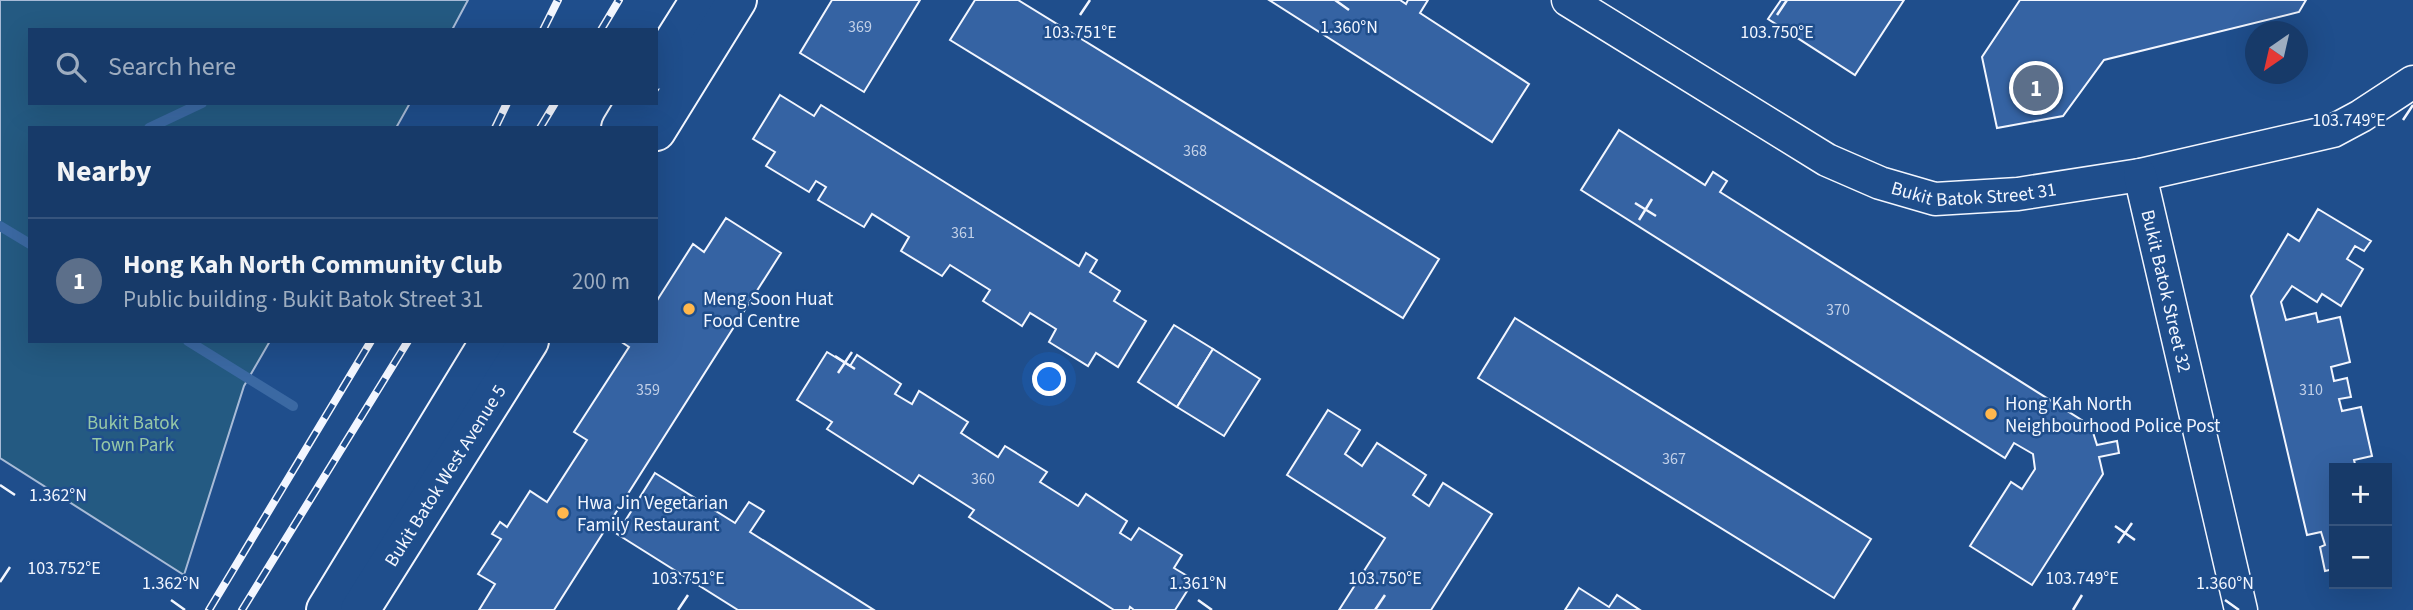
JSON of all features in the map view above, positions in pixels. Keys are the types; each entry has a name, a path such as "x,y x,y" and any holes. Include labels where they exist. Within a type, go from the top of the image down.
{"street":[{"path":"658,67 700,0"},
{"path":"658,128 737,0"},
{"name":"Bukit Batok Street 31","path":"1568,0 1827,160 1880,183 1935,199 2018,194 2140,175 2333,131 2413,82"},
{"path":"622,126 635,105"},
{"name":"Bukit Batok Street 32","path":"2140,175 2241,610"},
{"name":"Bukit Batok West Avenue 5","path":"326,610 490,343"},
{"name":"Bukit Batok West Avenue 5","path":"360,610 528,343"}],"green space":[{"name":"Bukit Batok Town Park","path":"0,0 468,0 453,28 28,28 28,105 409,105 397,126 28,126 28,343 269,343 244,386 184,575 0,458"}],"building":[{"path":"832,0 920,0 864,92 800,53"},
{"path":"975,0 1018,0 1439,259 1403,318 950,40"},
{"path":"1269,0 1400,0 1406,4 1408,0 1428,0 1420,13 1529,84 1492,142"},
{"path":"1781,0 1904,0 1855,75 1768,19"},
{"path":"2020,0 2306,0 2299,12 2262,21 2245,21 2245,25 2104,60 2063,116 1997,128 1982,57"},
{"path":"780,95 814,116 821,105 1079,266 1086,253 1097,260 1090,272 1120,291 1114,301 1146,321 1118,367 1096,353 1088,366 1049,342 1056,329 1030,313 1022,326 983,301 990,290 950,265 942,276 901,251 909,237 872,214 864,227 818,200 826,187 816,181 809,192 766,166 775,152 753,139"},
{"path":"1619,130 1705,185 1713,172 1727,181 1720,192 2091,426 2097,445 2117,441 2119,453 2099,457 2103,474 2032,585 1970,546 2011,482 2022,489 2035,469 2033,454 2014,443 2005,458 1581,190"},
{"path":"2318,209 2371,241 2364,251 2355,246 2347,259 2363,269 2341,306 2322,294 2317,302 2292,286 2281,302 2286,320 2316,313 2318,322 2340,317 2350,362 2331,367 2334,381 2347,378 2351,397 2339,399 2342,411 2361,407 2372,456 2354,460 2355,463 2329,463 2329,570 2325,571 2320,547 2325,545 2321,532 2307,535 2251,296 2288,234 2299,241"},
{"path":"726,218 781,253 554,610 479,610 495,584 478,574 501,539 492,534 500,522 507,527 530,491 547,502 587,440 574,432 629,347 623,343 658,343 658,299 693,244 704,252"},
{"path":"1515,318 1871,539 1834,598 1478,378"},
{"path":"1174,325 1213,349 1177,407 1138,382"},
{"path":"1213,349 1260,379 1224,436 1177,407"},
{"path":"827,352 850,366 857,355 901,384 895,394 912,404 919,391 968,422 961,433 998,457 1005,446 1047,472 1040,482 1078,506 1086,494 1127,521 1120,533 1131,540 1139,528 1182,555 1174,568 1194,580 1175,610 1134,610 1130,607 1129,610 1114,610 969,517 974,510 919,475 913,484 827,429 832,422 797,400"},
{"path":"1328,410 1360,430 1345,454 1362,466 1377,443 1426,475 1413,495 1429,506 1443,483 1492,514 1431,610 1339,610 1385,538 1287,475"},
{"path":"655,473 735,523 749,502 764,511 750,532 874,610 738,610 617,534"},
{"path":"1579,588 1609,607 1617,595 1640,610 1565,610"}],"waterway":[{"path":"153,126 198,105"},
{"path":"0,226 28,243"},
{"path":"191,343 293,406"}],"railway":[{"path":"544,28 558,0"},
{"path":"602,28 619,0"},
{"path":"496,126 506,105"},
{"path":"541,126 554,105"},
{"path":"209,610 370,343"},
{"path":"242,610 407,343"}],"place":[{"name":"Hong Kah North Community Club","path":"2036,88"},
{"name":"Meng Soon Huat Food Centre","path":"689,309"},
{"name":"Hong Kah North Neighbourhood Police Post","path":"1991,414"},
{"name":"Hwa Jin Vegetarian Family Restaurant","path":"563,513"}]}
